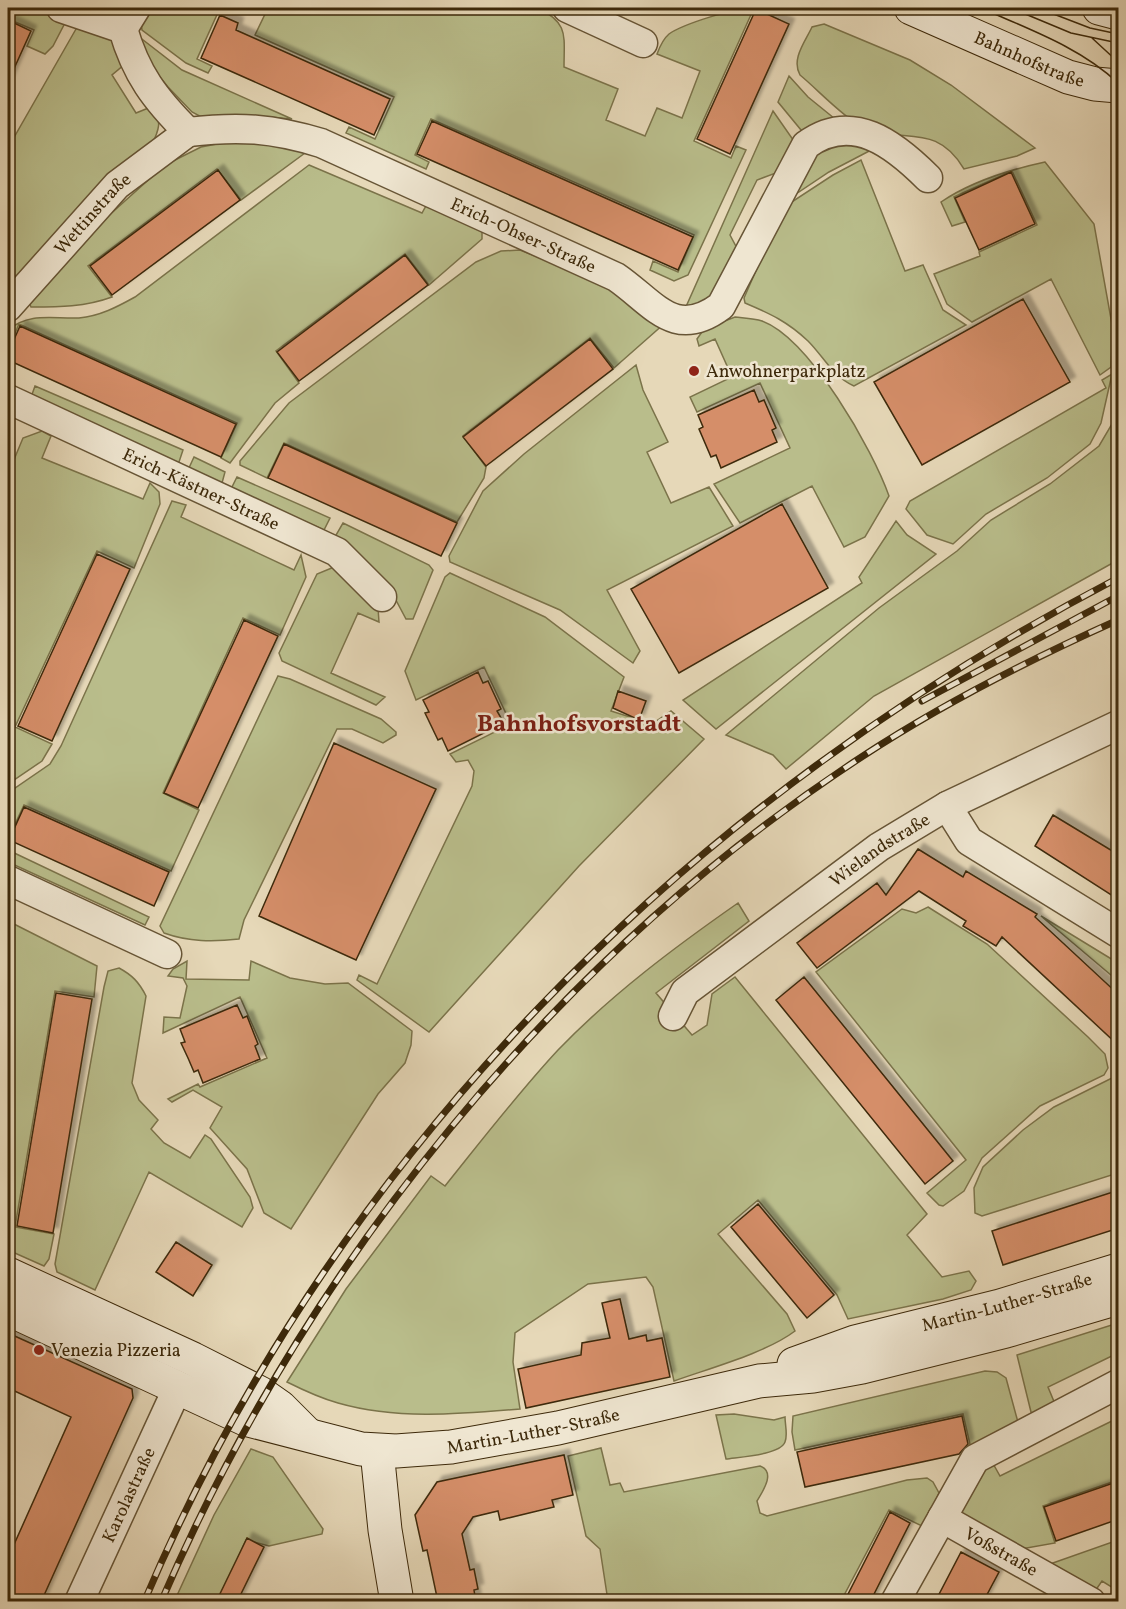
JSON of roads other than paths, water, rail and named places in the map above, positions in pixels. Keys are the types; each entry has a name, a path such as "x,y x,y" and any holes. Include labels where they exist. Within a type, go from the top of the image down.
{"main road":[{"name":"Bahnhofstraße","path":"911,8 1068,77 1119,87"},
{"path":"1099,8 1119,13"},
{"name":"Martin-Luther-Straße","path":"759,1381 815,1355 855,1342 1000,1306 1119,1270"},
{"name":"Martin-Luther-Straße","path":"8,1274 193,1359 260,1393 280,1407 307,1434"},
{"name":"Martin-Luther-Straße","path":"8,1309 245,1419 270,1428 307,1434 345,1446 377,1451 422,1450 497,1440 759,1381 813,1376 896,1359 1050,1319 1119,1298"},
{"path":"178,1387 193,1359"},
{"path":"377,1451 383,1511 397,1602"}],"street":[{"path":"61,8 130,18 132,60 149,89 188,132"},
{"path":"567,8 643,43"},
{"name":"Erich-Ohser-Straße","path":"188,132 255,128 285,132 321,143 616,276 657,308 679,321 695,321 721,306 806,146 818,136 834,130 867,134 908,158 928,178"},
{"name":"Wettinstraße","path":"8,307 117,185 188,132"},
{"name":"Erich-Kästner-Straße","path":"8,399 337,552 382,597"},
{"name":"Wielandstraße","path":"673,1016 685,992 879,847 947,806 1119,725"},
{"path":"947,806 969,841 1119,933"},
{"path":"8,880 167,954"},
{"path":"895,1602 975,1459 1119,1384"},
{"name":"Karolastraße","path":"79,1602 178,1387"},
{"name":"Voßstraße","path":"942,1518 1092,1602"}],"tram line":[{"path":"981,8 1070,49 1103,70 1118,83"},
{"path":"1011,8 1071,33 1118,43"},
{"path":"1038,8 1090,28 1118,34"},
{"path":"1092,38 1118,62"}],"railway":[{"path":"144,1602 223,1437 317,1283 423,1139 541,1005 671,882 811,769 960,668 1118,578"},
{"path":"922,701 1118,596"},
{"path":"161,1602 220,1477 289,1355 366,1239 451,1128 544,1023 643,926 750,836 863,756 988,683 1118,620"}],"place":[{"name":"Anwohnerparkplatz","path":"694,371"},
{"name":"Venezia Pizzeria","path":"39,1350"}],"district":[{"name":"Bahnhofsvorstadt","path":"579,723"}]}
